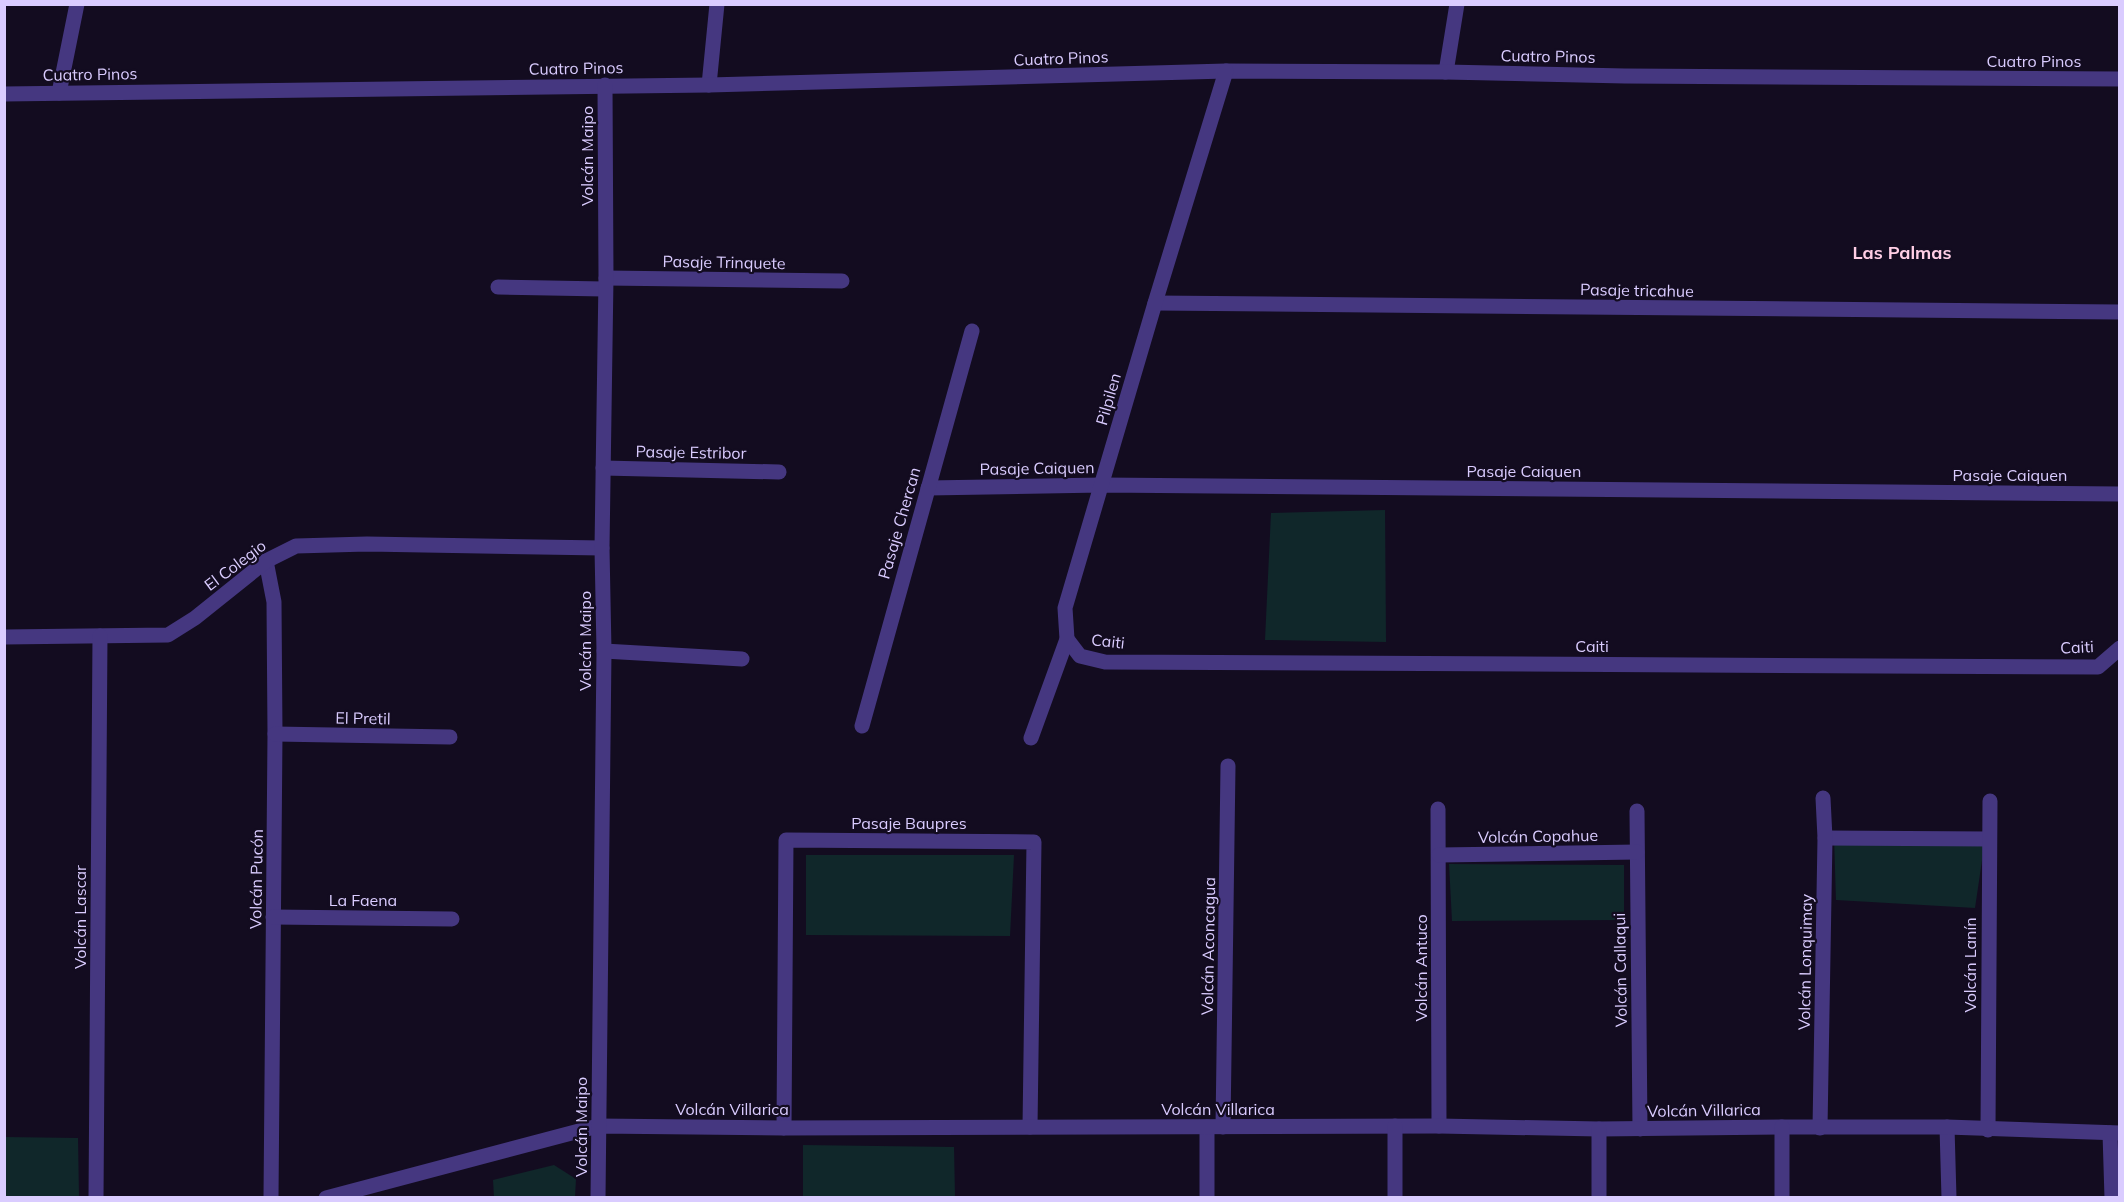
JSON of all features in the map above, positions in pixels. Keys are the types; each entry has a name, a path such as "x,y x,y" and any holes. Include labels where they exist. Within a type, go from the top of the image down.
{"street":[{"path":"59,93 77,4"},
{"path":"709,85 717,4"},
{"path":"1446,72 1457,4"},
{"name":"Cuatro Pinos","path":"4,93 709,85 1226,71 2120,79"},
{"name":"Pilpilen","path":"1031,738 1067,639 1065,608 1226,71"},
{"name":"Volcán Maipo","path":"598,1197 604,651 602,548 605,85"},
{"name":"Pasaje Trinquete","path":"498,287 842,281"},
{"name":"Pasaje tricahue","path":"1155,303 2120,312"},
{"name":"Pasaje Chercan","path":"862,726 972,330"},
{"name":"Pasaje Estribor","path":"603,468 779,472"},
{"name":"Pasaje Caiquen","path":"928,488 1102,485 2120,494"},
{"name":"El Colegio","path":"4,637 168,635 195,618 266,561 296,546 367,544 602,548"},
{"name":"Volcán Pucón","path":"266,561 274,602 271,1197"},
{"name":"Volcán Lascar","path":"96,1197 100,636"},
{"name":"Caiti","path":"1067,639 1080,656 1104,662 2098,667 2120,648"},
{"path":"604,651 742,659"},
{"name":"El Pretil","path":"275,734 450,737"},
{"name":"Volcán Aconcagua","path":"1223,1127 1228,766"},
{"name":"Volcán Lonquimay","path":"1820,1128 1825,838 1823,798"},
{"name":"Volcán Lanín","path":"1988,1130 1990,801"},
{"name":"Volcán Antuco","path":"1438,809 1439,1126"},
{"name":"Volcán Callaqui","path":"1637,811 1640,1129"},
{"path":"1825,838 1989,839"},
{"name":"Pasaje Baupres","path":"784,1128 786,840 1034,842 1030,1127"},
{"name":"Volcán Copahue","path":"1439,855 1637,852"},
{"name":"La Faena","path":"273,917 452,919"},
{"name":"Volcán Villarica","path":"326,1197 598,1126 784,1128 1439,1126 1599,1129 1947,1127 2115,1133"},
{"path":"1395,1126 1395,1197"},
{"path":"1207,1127 1207,1197"},
{"path":"1782,1127 1782,1197"},
{"path":"1947,1127 1949,1197"},
{"path":"1599,1129 1599,1197"},
{"path":"2112,1197 2115,1133"}],"green space":[{"path":"1385,510 1386,642 1265,640 1271,513"},
{"path":"1834,837 1985,840 1975,908 1836,900"},
{"path":"806,855 1014,855 1010,936 806,935"},
{"path":"1449,864 1624,865 1624,920 1452,921"},
{"path":"5,1137 78,1138 79,1197 5,1197"},
{"path":"803,1145 954,1147 955,1197 803,1197"},
{"path":"554,1165 576,1179 575,1197 494,1197 493,1180"}],"district":[{"name":"Las Palmas","path":"1902,252"}]}
